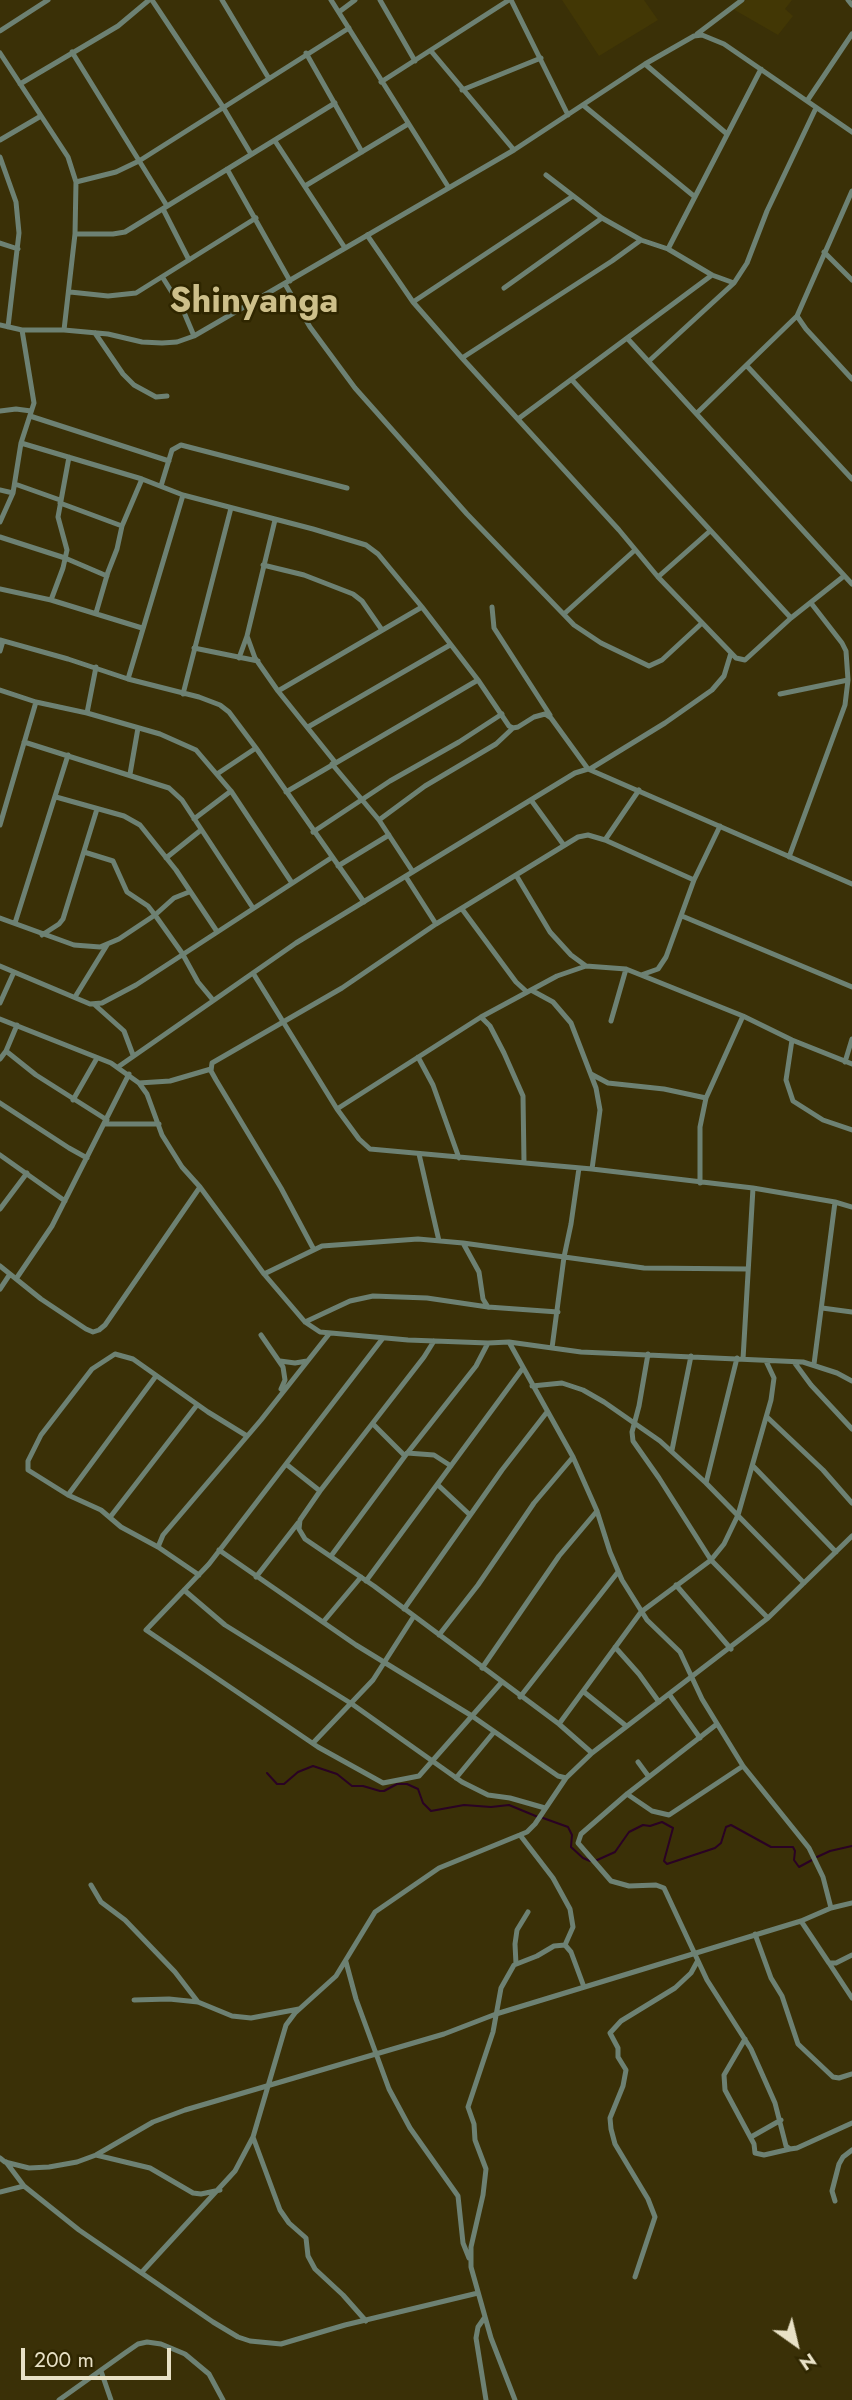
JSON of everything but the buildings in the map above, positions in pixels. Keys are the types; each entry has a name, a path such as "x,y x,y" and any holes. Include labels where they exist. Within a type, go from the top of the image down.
{"street":[{"path":"0,31 39,3 48,0"},
{"path":"20,84 118,26 150,0 223,107 251,154"},
{"path":"222,0 268,77"},
{"path":"331,0 449,188"},
{"path":"339,12 355,0"},
{"path":"380,0 415,61"},
{"path":"381,82 510,0 568,115"},
{"path":"0,325 22,330 95,333 162,343 177,342 194,336 514,150 645,64 694,36 742,0"},
{"path":"848,0 852,5"},
{"path":"76,182 117,172 139,160 349,28"},
{"path":"807,101 852,34"},
{"path":"694,36 712,38 852,132"},
{"path":"431,51 514,150"},
{"path":"72,52 139,160 165,207 189,260"},
{"path":"0,53 68,157 76,182 75,234 64,330"},
{"path":"306,53 362,152"},
{"path":"462,90 541,58"},
{"path":"645,64 727,134"},
{"path":"668,249 761,69"},
{"path":"75,234 125,232 335,103"},
{"path":"583,105 695,197"},
{"path":"649,361 734,282 747,264 767,211 816,108"},
{"path":"0,140 41,116"},
{"path":"305,186 408,124"},
{"path":"275,141 345,248"},
{"path":"0,157 18,216 18,249 8,327"},
{"path":"227,169 256,218 310,327 355,388 467,514 574,625 601,643 649,666 662,660 702,623"},
{"path":"546,175 602,218 641,240 668,249 712,275 734,282"},
{"path":"697,413 797,316 852,191"},
{"path":"414,302 573,196"},
{"path":"70,292 122,296 136,293 256,218"},
{"path":"504,288 602,218"},
{"path":"367,235 414,302 462,358 619,530 658,578 736,658 746,660 791,618 844,576"},
{"path":"462,358 641,240"},
{"path":"0,243 18,249"},
{"path":"824,252 852,280"},
{"path":"518,419 712,275"},
{"path":"163,278 183,310 194,336"},
{"path":"797,316 852,379"},
{"path":"0,522 13,493 21,443 34,403 22,330"},
{"path":"95,333 122,374 134,385 156,397 167,397"},
{"path":"627,338 852,584"},
{"path":"747,366 852,479"},
{"path":"572,380 791,618"},
{"path":"0,411 16,409 169,460"},
{"path":"21,443 142,479 183,495 366,545 378,554 422,607 513,728"},
{"path":"161,486 172,450 181,445 347,488"},
{"path":"51,600 65,558 66,550 58,517 69,457"},
{"path":"96,613 122,526 142,479"},
{"path":"15,484 122,526"},
{"path":"0,490 13,493"},
{"path":"128,679 183,495"},
{"path":"183,694 231,508"},
{"path":"239,658 247,636 275,520"},
{"path":"658,578 710,531"},
{"path":"0,537 65,558 107,576"},
{"path":"564,614 635,550"},
{"path":"263,565 304,575 353,594 363,602 382,630"},
{"path":"0,589 51,600 142,628"},
{"path":"789,857 845,705 848,680 848,664 842,643 811,603"},
{"path":"278,691 422,607"},
{"path":"492,607 494,628 545,704 551,718 589,769 852,884"},
{"path":"247,636 257,662 379,820 413,872"},
{"path":"0,651 1,640 220,705 229,712 256,748 364,902"},
{"path":"308,727 450,645"},
{"path":"194,648 257,662"},
{"path":"118,1067 296,943 575,773 589,769 665,723 712,690 724,676 731,653"},
{"path":"87,713 96,667"},
{"path":"286,792 478,680"},
{"path":"780,694 848,680"},
{"path":"0,690 138,728 196,750 231,791 292,883"},
{"path":"0,823 36,702"},
{"path":"845,705 852,707"},
{"path":"313,832 502,714"},
{"path":"379,820 425,786 496,744 513,728 540,714 551,718"},
{"path":"130,774 138,728"},
{"path":"24,742 169,788 181,800 253,908"},
{"path":"217,774 256,748"},
{"path":"15,923 68,755"},
{"path":"606,840 639,790"},
{"path":"194,819 231,791"},
{"path":"56,797 135,821 146,831 216,930"},
{"path":"531,800 563,844"},
{"path":"42,935 60,925 63,919 97,809"},
{"path":"641,975 658,969 662,964 694,880 720,826"},
{"path":"166,858 201,830"},
{"path":"338,866 389,835"},
{"path":"313,1248 292,1206 229,1104 211,1069 212,1063 342,988 436,924 563,844 587,835 606,840 694,880"},
{"path":"84,852 113,862 127,892 148,906 182,953 198,982 213,999"},
{"path":"95,1005 136,985 216,930 331,858"},
{"path":"516,875 550,932 571,955 586,966"},
{"path":"406,877 436,924"},
{"path":"0,918 42,935 88,947 107,945 155,915 174,898 189,892"},
{"path":"462,909 516,982 553,1002 575,1030 600,1105 592,1169"},
{"path":"682,916 851,985"},
{"path":"75,997 107,945"},
{"path":"0,966 95,1005 124,1031 133,1055"},
{"path":"337,1109 481,1017 569,970 586,966 626,970 641,975 849,1063 852,1039"},
{"path":"611,1021 626,970"},
{"path":"0,1003 14,972"},
{"path":"253,973 337,1109 359,1139 370,1149 524,1162 752,1188 852,1207"},
{"path":"700,1183 700,1127 706,1098 743,1016"},
{"path":"481,1017 490,1026 523,1096 524,1162"},
{"path":"0,1019 118,1067 139,1083 147,1094 170,1149 264,1275 305,1322 320,1332 794,1362 814,1364 852,1381"},
{"path":"0,1059 17,1026"},
{"path":"792,1040 786,1080 793,1101 823,1120 852,1130"},
{"path":"6,1051 22,1065 106,1122 159,1124"},
{"path":"418,1057 433,1085 459,1158"},
{"path":"73,1100 97,1058"},
{"path":"139,1083 170,1081 211,1069"},
{"path":"0,1289 52,1226 129,1074"},
{"path":"591,1074 608,1083 664,1089 706,1098"},
{"path":"0,1103 88,1158"},
{"path":"419,1154 439,1241"},
{"path":"0,1155 65,1201"},
{"path":"552,1348 579,1168"},
{"path":"0,1209 27,1173"},
{"path":"0,1266 41,1299 86,1329 93,1332 99,1330 200,1187"},
{"path":"706,1483 740,1359 752,1188"},
{"path":"814,1364 835,1202"},
{"path":"264,1275 313,1248 385,1240 463,1243 644,1268 748,1269"},
{"path":"463,1243 479,1272 483,1299 488,1307"},
{"path":"305,1322 363,1296 427,1298 488,1307 558,1312"},
{"path":"821,1308 852,1312"},
{"path":"158,1547 163,1535 329,1334"},
{"path":"261,1335 280,1361 285,1380 277,1399"},
{"path":"383,1338 199,1576 146,1628 147,1632 313,1743 383,1783 417,1777 501,1683"},
{"path":"256,1577 434,1341"},
{"path":"509,1342 573,1457 597,1511 618,1572 641,1612 680,1652 691,1678 743,1766 809,1848 823,1877 831,1908"},
{"path":"331,1556 476,1366 488,1343"},
{"path":"648,1353 632,1432 633,1441 712,1560 768,1618"},
{"path":"199,1576 158,1547 126,1530 111,1516 68,1495 27,1468 31,1452 92,1369 116,1354 127,1356 247,1436"},
{"path":"672,1450 691,1356"},
{"path":"280,1361 307,1361"},
{"path":"559,1724 641,1612 712,1560 724,1544 738,1516 767,1417 774,1383 766,1361"},
{"path":"794,1362 811,1385 852,1429"},
{"path":"324,1621 364,1579 438,1485 523,1368"},
{"path":"68,1495 156,1376"},
{"path":"532,1386 562,1383 578,1387 672,1450 804,1583"},
{"path":"111,1516 197,1405"},
{"path":"404,1609 518,1448 547,1412"},
{"path":"767,1417 823,1470 852,1503"},
{"path":"373,1424 406,1455 434,1455 452,1466"},
{"path":"439,1635 478,1585 534,1503 573,1457"},
{"path":"286,1464 320,1491"},
{"path":"754,1468 836,1552"},
{"path":"438,1485 471,1515"},
{"path":"482,1668 559,1556 597,1511"},
{"path":"298,1523 303,1537 559,1724 592,1753"},
{"path":"142,2272 235,2171 253,2137 283,2032 299,2009 329,1984 380,1908 439,1868 520,1835 532,1827 566,1778 592,1753 625,1725 731,1649 768,1618 852,1536"},
{"path":"219,1550 385,1663 472,1716 552,1772 566,1778"},
{"path":"520,1696 618,1572"},
{"path":"676,1586 731,1649"},
{"path":"184,1590 225,1625 352,1704 456,1778 488,1795 545,1808"},
{"path":"313,1743 352,1704 385,1663 414,1616"},
{"path":"615,1647 659,1702"},
{"path":"584,1692 625,1725"},
{"path":"669,1694 700,1738"},
{"path":"717,1724 581,1834 578,1843 608,1878 616,1883 663,1887 697,1962 718,1999 746,2039 781,2119 784,2144 790,2149"},
{"path":"456,1778 494,1732"},
{"path":"638,1762 649,1777"},
{"path":"628,1794 652,1811 670,1814 743,1766"},
{"path":"520,1835 553,1878 570,1909 573,1924 565,1945"},
{"path":"91,1885 101,1902 133,1928 175,1972 198,2002"},
{"path":"3,2160 29,2168 77,2162 96,2155 146,2126 185,2110 444,2035 496,2014 852,1903"},
{"path":"470,2260 486,2169 475,2140 474,2124 468,2109 488,2047 503,1983 516,1964 517,1930 528,1912"},
{"path":"801,1921 852,1998"},
{"path":"755,1934 771,1978 782,1996 798,2044 833,2077 852,2074"},
{"path":"516,1964 557,1945 565,1945 572,1952 584,1987"},
{"path":"829,1963 836,1963 852,1955"},
{"path":"346,1962 356,1999 384,2077 402,2115 458,2196 463,2244 515,2400"},
{"path":"635,2277 655,2217 648,2199 615,2144 611,2129 610,2118 623,2086 626,2070 618,2057 618,2048 610,2033 621,2021 675,1988 691,1973 697,1962"},
{"path":"134,2000 198,2002 240,2017 262,2017 299,2009"},
{"path":"746,2039 729,2064 723,2084 751,2137 756,2154 764,2155 790,2149 852,2123"},
{"path":"751,2137 781,2119"},
{"path":"253,2137 280,2210 289,2223 306,2238 309,2256 315,2269 366,2321"},
{"path":"835,2201 832,2191 839,2164 852,2150"},
{"path":"96,2155 150,2168 193,2193 220,2190"},
{"path":"3,2160 24,2186 79,2230 213,2322 250,2341 281,2344 478,2293"},
{"path":"0,2192 24,2186"},
{"path":"485,2316 478,2327 476,2338 486,2400"},
{"path":"59,2400 138,2344 147,2342 176,2349 202,2367 214,2381 223,2400"},
{"path":"101,2371 111,2400"}],"shaded area":[{"path":"562,0 644,0 658,20 599,56"},
{"path":"746,0 792,0 785,9 793,16 778,35 733,9"}],"waterway":[{"path":"267,1773 277,1784 284,1784 298,1772 313,1766 337,1774 352,1786 384,1791 397,1784 407,1784 418,1789 423,1803 431,1811 464,1805 509,1805 538,1817"},
{"path":"543,1818 568,1827 572,1835 571,1847 590,1861"},
{"path":"595,1861 615,1852 629,1832 643,1825 662,1822 673,1828 664,1861 667,1864 715,1848 721,1843 726,1827 731,1825 771,1847 793,1847 794,1860 799,1867 812,1860"},
{"path":"817,1857 852,1846"}],"district":[{"name":"Shinyanga","path":"254,304"}]}
